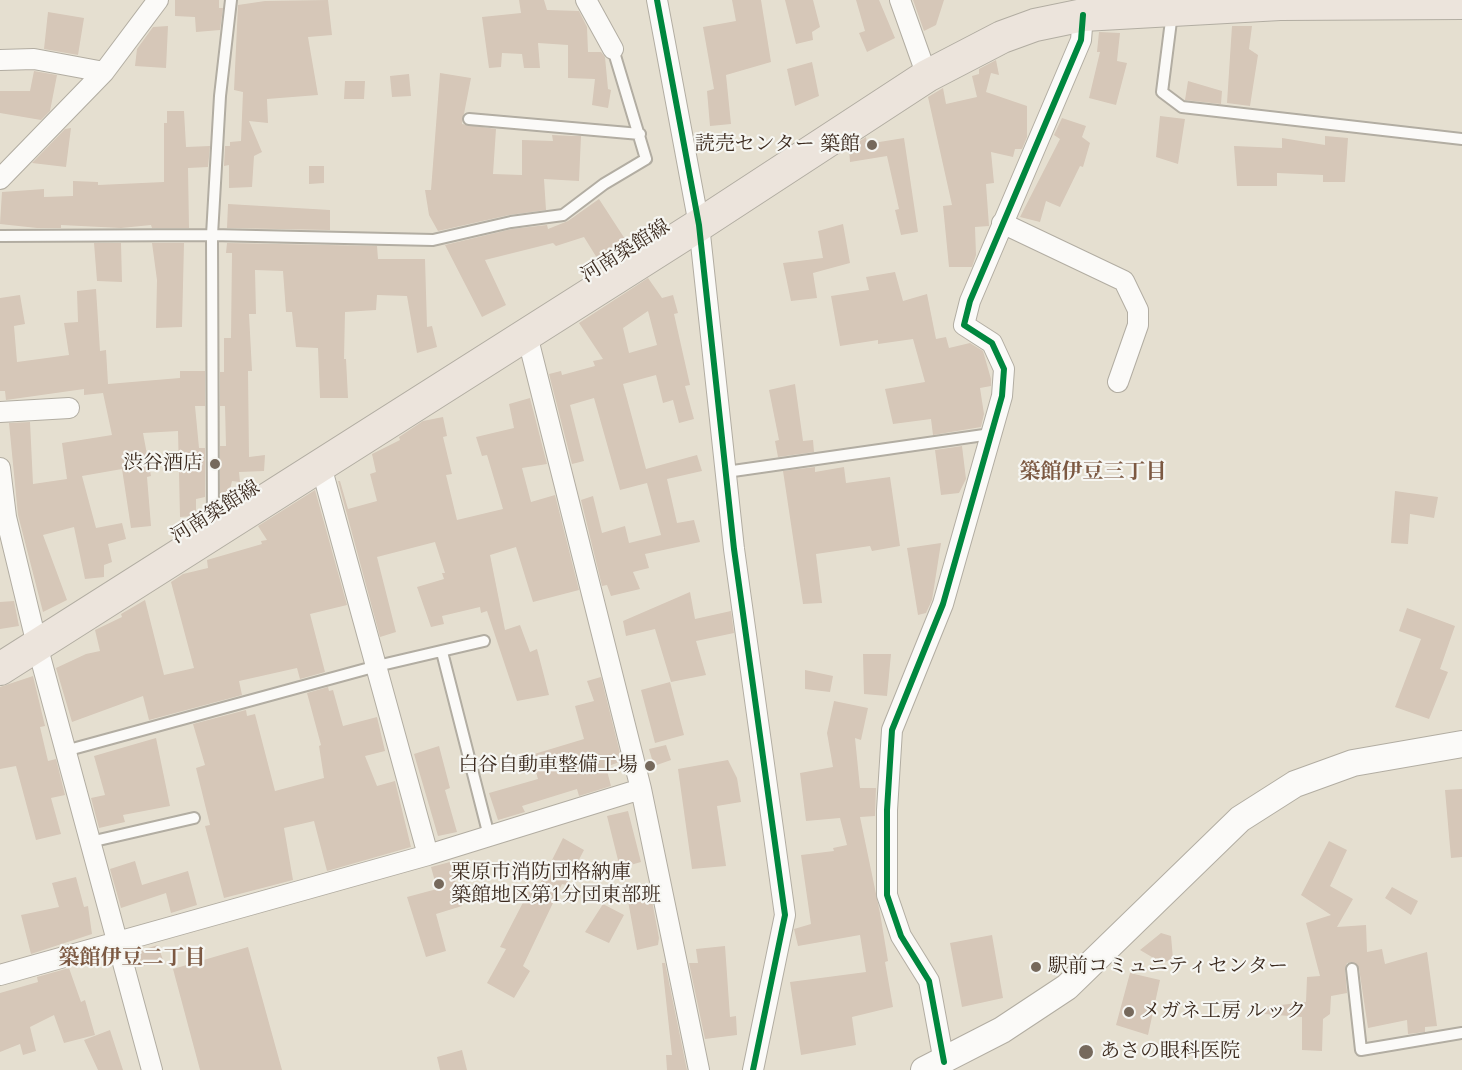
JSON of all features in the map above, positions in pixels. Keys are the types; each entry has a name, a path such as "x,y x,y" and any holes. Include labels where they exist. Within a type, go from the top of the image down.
{"main road":[{"name":"河南築館線","path":"0,669 699,225 927,76 1002,37 1077,10 1390,2 1462,3"}],"street":[{"path":"0,179 104,72 158,0"},
{"path":"586,0 613,49"},
{"path":"657,0 699,225 726,472 785,915 753,1070"},
{"path":"900,0 927,76"},
{"path":"1077,10 1081,40 1037,149 970,301 964,325 992,343 1004,369 1002,396 943,604 892,730 887,810 887,895 901,936 928,981 934,1066 1002,1030 1067,987 1240,819 1295,784 1353,763 1462,744"},
{"path":"0,60 34,59 104,72"},
{"path":"1002,224 1124,281 1138,310 1138,325 1118,382"},
{"path":"527,335 641,789 699,1070"},
{"path":"0,412 69,408"},
{"path":"321,466 428,855"},
{"path":"0,468 6,517 37,645 152,1070"},
{"path":"0,975 428,855 641,789"}],"lane":[{"path":"213,535 212,235 220,96 231,0"},
{"path":"1172,9 1162,93 1182,107 1462,139"},
{"path":"0,236 212,235 433,240 511,222 563,215 604,183 646,159 613,49"},
{"path":"469,119 640,134"},
{"path":"726,472 991,434"},
{"path":"65,751 377,666 484,641"},
{"path":"442,652 489,836"},
{"path":"90,842 194,818"},
{"path":"1352,969 1361,1050 1462,1033"}],"building":[{"path":"175,0 219,0 219,8 223,8 220,30 196,32 195,17 175,16"},
{"path":"328,0 332,35 308,37 318,95 267,99 268,123 249,121 262,152 254,156 252,187 229,188 229,165 224,166 225,146 230,146 230,142 241,141 243,92 234,90 238,5 265,1"},
{"path":"519,0 544,0 547,10 579,11 587,27 588,52 601,52 605,57 608,89 611,90 608,108 592,105 595,79 568,78 568,45 538,43 540,68 524,68 522,54 502,53 501,67 489,68 482,17 521,13"},
{"path":"732,0 761,0 771,62 726,75 731,124 710,126 707,91 714,89 703,27 736,21"},
{"path":"785,0 813,0 820,27 812,32 813,40 796,44"},
{"path":"856,0 879,0 895,38 867,52 859,33 865,31"},
{"path":"913,0 944,0 936,25 924,31"},
{"path":"48,12 84,18 78,55 44,49"},
{"path":"168,26 166,68 135,66 137,49 153,27"},
{"path":"1232,26 1252,26 1249,49 1258,55 1250,106 1227,103"},
{"path":"1099,32 1120,33 1117,61 1127,63 1116,105 1089,98 1100,52 1097,52"},
{"path":"996,60 999,75 991,73 986,92 1027,106 1027,137 1022,149 1015,149 1013,157 991,152 994,183 986,184 989,226 975,227 976,255 972,267 949,267 943,206 952,205 928,97 943,88 946,104 977,97 972,76 979,74 979,69"},
{"path":"812,62 819,96 795,106 787,69"},
{"path":"34,71 57,75 50,111 41,120 0,113 0,91 30,91"},
{"path":"440,73 471,78 462,124 496,129 493,174 522,175 522,140 553,141 552,135 581,136 579,181 544,179 546,210 509,215 438,231 429,215 425,190 431,190"},
{"path":"409,74 411,96 392,97 390,76"},
{"path":"345,81 365,81 364,99 344,99"},
{"path":"1188,81 1222,91 1221,104 1185,100"},
{"path":"167,111 184,111 186,147 210,146 208,167 188,168 189,228 152,228 151,225 121,228 61,225 61,228 37,228 0,224 2,192 44,189 44,197 73,196 73,181 98,182 98,185 164,182 164,123 167,123"},
{"path":"1160,116 1185,119 1178,164 1156,157"},
{"path":"1062,118 1086,126 1082,137 1090,143 1083,167 1080,166 1060,207 1046,201 1040,222 1020,217 1060,139 1054,135"},
{"path":"71,128 66,167 32,163 65,129"},
{"path":"1325,136 1348,138 1345,182 1323,182 1323,175 1277,173 1277,186 1237,186 1234,146 1282,148 1282,138 1325,145"},
{"path":"866,137 867,144 904,138 918,232 901,235 895,210 899,209 887,156 850,162 849,148"},
{"path":"309,166 324,166 324,183 309,184"},
{"path":"599,199 625,239 597,258 584,237 556,246 553,243 485,260 506,305 482,317 445,245 512,229 547,225 548,229 568,221"},
{"path":"228,204 330,210 330,230 227,228"},
{"path":"843,224 850,263 813,273 817,298 791,301 783,263 823,258 818,231"},
{"path":"94,243 121,243 122,282 97,281"},
{"path":"152,243 184,243 182,327 156,328 157,280"},
{"path":"227,243 377,246 378,259 425,259 427,327 432,326 437,347 417,353 407,296 377,295 376,310 345,312 344,359 346,359 348,398 320,398 318,348 296,347 292,312 286,312 283,271 255,270 256,314 249,314 252,371 248,371 249,457 265,455 264,471 239,472 240,482 232,481 229,494 220,495 220,446 226,446 225,406 220,406 220,372 224,372 224,338 231,338 232,253 226,253"},
{"path":"895,272 903,301 927,294 936,339 946,337 949,348 970,343 983,351 991,386 980,388 984,414 981,427 933,435 931,419 893,424 885,389 925,382 913,339 878,344 878,340 840,346 831,296 869,290 866,277"},
{"path":"648,278 662,298 673,295 678,313 674,314 690,385 685,386 694,419 679,423 673,400 663,403 656,375 623,384 646,469 697,455 702,471 667,479 677,523 694,520 700,542 645,554 649,568 633,572 640,589 611,596 607,585 602,586 581,500 593,496 602,533 625,526 629,543 661,535 647,483 620,490 594,398 570,405 584,461 572,464 549,374 561,371 562,375 595,366 593,361 603,359 579,323","holes":["648,311 657,345 629,353 623,328"]},
{"path":"96,289 100,351 106,350 108,384 180,378 180,371 205,371 205,406 195,406 199,448 205,448 205,497 196,499 196,516 180,517 178,431 143,433 151,476 147,477 151,526 131,528 122,469 82,476 96,528 122,523 126,539 108,544 112,562 104,565 104,577 85,579 74,527 43,535 67,600 43,612 18,515 9,423 30,422 33,484 67,479 62,443 112,435 103,393 84,395 84,389 6,400 5,391 0,391 0,298 20,295 25,324 14,326 17,362 69,355 64,323 78,322 77,291"},
{"path":"795,384 803,441 813,440 814,452 778,457 775,441 779,440 769,390"},
{"path":"530,398 547,464 522,468 531,502 555,495 579,590 533,602 516,547 490,555 505,630 520,625 530,652 537,649 549,695 517,701 487,611 481,613 480,607 442,616 444,624 431,627 417,587 444,579 442,573 445,573 435,542 377,557 396,632 380,637 338,481 340,481 348,509 377,501 370,474 376,472 372,454 400,440 399,437 423,421 443,417 447,436 443,437 452,474 446,475 457,520 503,509 487,455 482,456 476,437 514,428 509,404"},
{"path":"962,446 966,479 959,493 941,495 935,450"},
{"path":"815,467 815,472 844,467 846,483 890,477 900,546 872,551 870,546 816,554 822,603 803,604 783,471"},
{"path":"315,490 347,605 310,614 325,672 300,679 297,668 239,681 242,695 149,720 143,696 72,722 56,668 86,654 100,651 95,630 122,617 121,614 145,600 164,675 194,668 171,582 183,574 208,568 207,560 262,544 261,541 267,540 258,526"},
{"path":"1395,491 1438,497 1434,518 1410,514 1408,544 1391,543"},
{"path":"941,543 932,600 926,613 918,615 907,548"},
{"path":"690,592 695,619 731,611 734,633 696,641 706,675 671,682 655,629 626,636 623,621"},
{"path":"14,601 19,626 0,629 0,602"},
{"path":"1407,608 1455,626 1440,669 1448,672 1429,719 1395,707 1421,639 1399,631"},
{"path":"863,654 891,654 887,696 864,694"},
{"path":"805,670 833,676 830,692 805,689"},
{"path":"33,676 45,726 40,727 48,761 56,759 65,795 51,798 61,834 36,840 16,766 0,769 0,687"},
{"path":"601,677 622,761 606,767 611,786 579,796 577,789 522,806 525,812 498,820 489,793 538,779 531,755 584,739 575,706 594,701 587,681"},
{"path":"670,682 684,735 655,743 641,690"},
{"path":"328,687 329,691 333,690 343,726 377,717 385,751 365,756 377,786 395,781 411,847 327,871 314,821 284,828 293,880 224,898 205,826 210,825 196,768 205,765 193,724 246,710 247,716 255,714 275,791 324,778 319,746 321,745 307,693"},
{"path":"834,701 868,708 861,740 855,738 860,788 876,788 875,816 860,817 880,913 893,1007 852,1017 856,1045 801,1055 790,982 866,972 860,935 798,946 794,929 811,924 801,855 834,851 833,848 847,845 840,818 806,821 800,773 833,767 827,733"},
{"path":"156,738 170,806 123,815 125,822 99,828 91,798 105,795 94,756"},
{"path":"666,745 671,760 654,766 649,749"},
{"path":"439,746 450,788 445,790 457,832 438,836 414,754"},
{"path":"728,760 737,778 741,802 717,806 726,866 692,869 678,769"},
{"path":"1462,789 1462,857 1451,858 1445,790"},
{"path":"628,811 641,862 620,868 607,816"},
{"path":"563,838 584,850 566,885 562,884 523,966 530,971 514,998 487,983 506,949 500,947 531,887 537,890"},
{"path":"1329,841 1347,850 1330,886 1353,899 1337,927 1366,925 1367,952 1382,949 1385,964 1427,952 1437,1026 1425,1027 1425,1032 1408,1034 1407,1020 1368,1028 1359,968 1352,962 1347,963 1345,969 1347,993 1331,996 1330,1014 1323,1019 1322,1051 1302,1050 1302,1017 1264,1014 1264,1007 1306,1002 1307,977 1320,976 1306,923 1331,915 1301,895"},
{"path":"135,861 142,885 188,871 197,905 171,913 166,893 121,908 110,869"},
{"path":"450,862 462,906 436,914 446,951 426,957 407,897 437,889 431,867"},
{"path":"76,877 84,907 88,906 92,934 31,954 21,915 59,907 52,883"},
{"path":"1392,887 1418,901 1411,915 1385,898"},
{"path":"651,895 659,938 658,945 637,950 628,901"},
{"path":"603,904 624,915 609,943 585,932"},
{"path":"1161,933 1171,936 1173,959 1162,963 1140,950"},
{"path":"992,935 1003,998 962,1007 950,943"},
{"path":"158,945 163,960 139,967 135,952"},
{"path":"725,946 730,1017 736,1016 737,1035 705,1039 689,963 698,963 696,949"},
{"path":"248,947 282,1070 200,1070 173,969"},
{"path":"662,963 665,963 687,1070 667,1070 666,1055 672,1055"},
{"path":"69,968 81,1002 85,1000 95,1035 64,1043 54,1015 30,1027 36,1051 23,1055 20,1044 0,1052 0,993 38,982 37,977"},
{"path":"1130,973 1160,980 1148,1035 1116,1025"},
{"path":"110,1030 123,1070 98,1070 84,1040"},
{"path":"462,1050 467,1070 440,1070 437,1057"}],"cycle path":[{"path":"657,0 699,225 734,549 785,915 753,1070"},
{"path":"944,1062 929,981 901,936 887,895 887,810 892,730 943,604 1002,396 1004,369 992,343 964,325 970,301 1081,40 1083,15"}],"place":[{"name":"読売センター 築館","path":"872,145"},
{"name":"渋谷酒店","path":"215,464"},
{"name":"白谷自動車整備工場","path":"650,766"},
{"name":"栗原市消防団格納庫 築館地区第1分団東部班","path":"439,884"},
{"name":"駅前コミュニティセンター","path":"1036,967"},
{"name":"メガネ工房 ルック","path":"1129,1012"},
{"name":"あさの眼科医院","path":"1086,1052"}],"district":[{"name":"築館伊豆三丁目","path":"1093,473"},
{"name":"築館伊豆二丁目","path":"132,959"}]}
